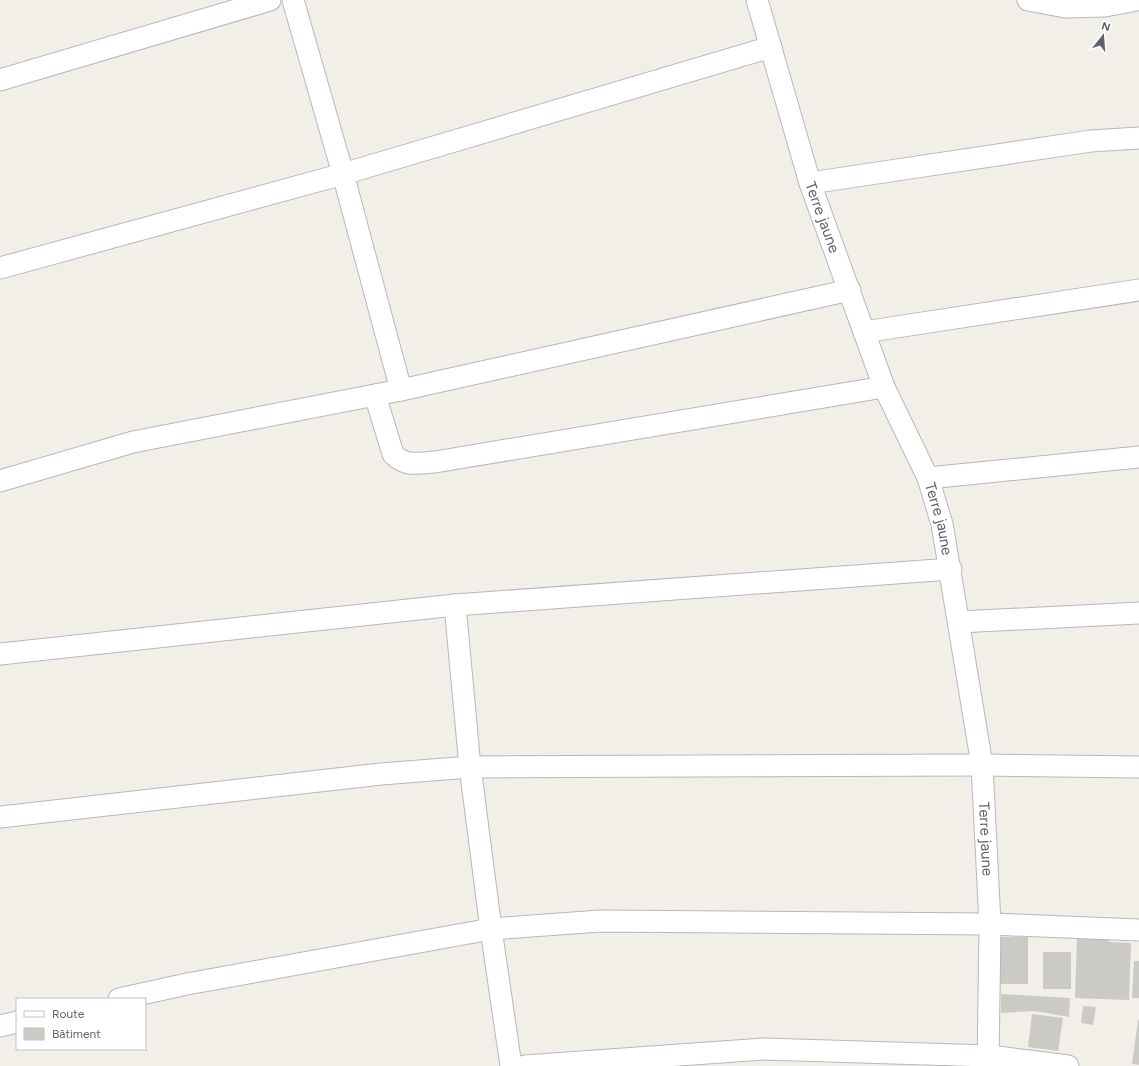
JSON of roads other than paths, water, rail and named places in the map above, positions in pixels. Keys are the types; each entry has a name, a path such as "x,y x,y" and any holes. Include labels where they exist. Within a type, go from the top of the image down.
{"street":[{"path":"0,80 270,0"},
{"path":"293,0 343,174 401,390"},
{"name":"Terre jaune","path":"757,0 810,183 884,387 928,478 942,524 951,569 982,766 990,924 988,1061"},
{"path":"1028,0 1065,7 1105,6 1137,0"},
{"path":"0,268 343,174 771,47"},
{"path":"810,183 1092,141 1139,138"},
{"path":"0,481 133,442 375,396 850,290"},
{"path":"864,332 1139,290"},
{"path":"375,396 393,454 400,461 408,464 435,462 884,387"},
{"path":"928,478 1139,457"},
{"path":"0,654 455,605 951,569"},
{"path":"455,605 470,767 491,929 511,1066"},
{"path":"959,622 1139,613"},
{"path":"0,817 381,774 470,767 1139,767"},
{"path":"124,998 187,984 491,929 600,921 990,924 1139,930"},
{"path":"0,1026 16,1022"},
{"path":"525,1066 764,1049 1068,1066"}]}
